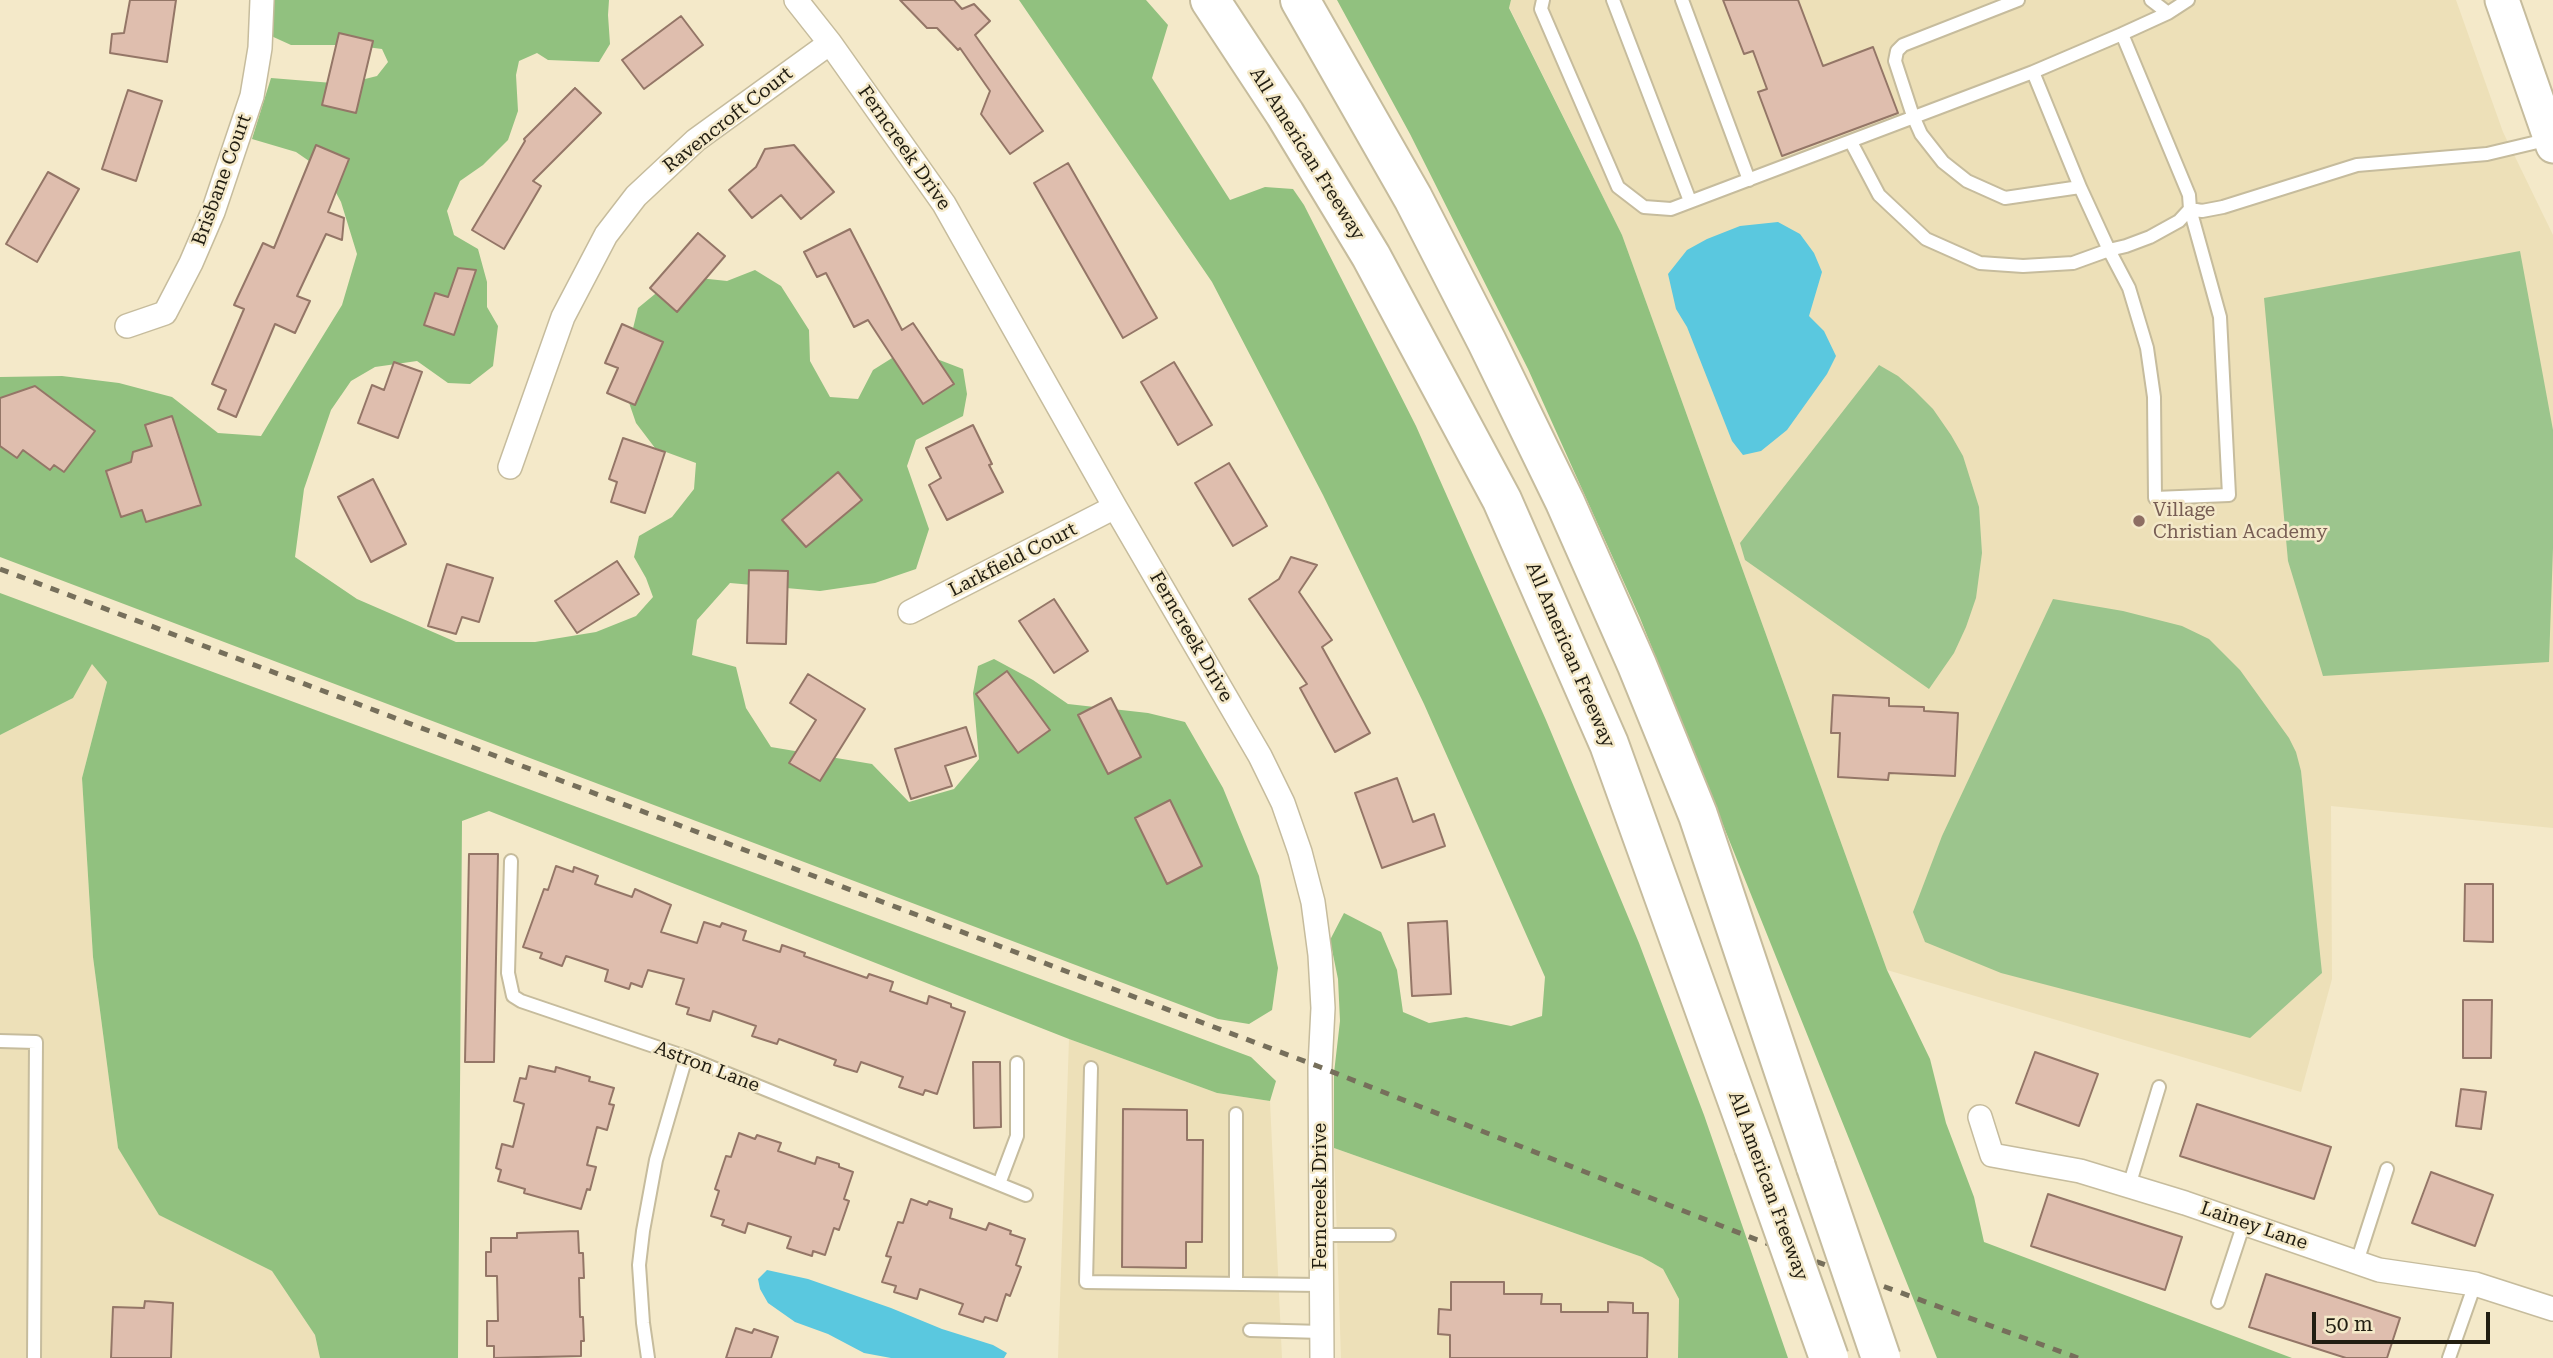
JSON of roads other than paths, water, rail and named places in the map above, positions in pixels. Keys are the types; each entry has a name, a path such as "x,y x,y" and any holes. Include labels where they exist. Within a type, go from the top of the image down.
{"highway":[{"name":"All American Freeway","path":"1210,0 1285,114 1371,257 1502,500 1609,744 1829,1358"},
{"path":"1300,0 1413,198 1487,342 1565,502 1637,665 1698,815 1881,1358"}],"main road":[{"path":"2502,0 2550,131"}],"street":[{"name":"Brisbane Court","path":"127,326 165,313 213,212 252,96 260,48 262,0"},
{"name":"Ferncreek Drive","path":"796,0 830,43 944,204 1115,507 1260,756 1283,803 1313,902 1320,955 1323,1007 1320,1068 1322,1358"},
{"name":"Ravencroft Court","path":"510,467 563,317 606,235 636,196 696,140 830,43"},
{"name":"Larkfield Court","path":"910,612 1115,507"},
{"name":"Lainey Lane","path":"1980,1117 1992,1155 2080,1171 2244,1223 2379,1270 2475,1283 2553,1309"}],"lane":[{"path":"1613,0 1690,201"},
{"path":"1682,0 1749,180"},
{"path":"2018,0 1903,45 1895,61 1913,116 1921,134 1943,162 1968,181 2005,198 2080,187"},
{"path":"2151,0 2168,13"},
{"path":"1542,4 1618,187 1644,207 1671,209 2033,72 2168,13 2188,0"},
{"path":"2033,72 2080,187 2129,288 2147,348 2154,397 2155,498 2229,495 2220,317 2190,208 2189,195 2122,34"},
{"path":"2190,208 2207,211 2231,205 2350,166 2487,154 2550,131"},
{"path":"1851,142 1879,195 1888,204 1926,239 1980,263 2023,266 2073,263 2150,237 2179,221 2190,208"},
{"name":"Astron Lane","path":"511,861 508,974 513,996 532,1005 686,1057 1026,1195"},
{"path":"0,1041 36,1042 34,1358"},
{"path":"649,1358 643,1323 639,1265 643,1231 659,1149 686,1057"},
{"path":"999,1184 1017,1136 1017,1063"},
{"path":"1091,1069 1086,1282 1320,1285"},
{"path":"2129,1186 2159,1087"},
{"path":"1236,1114 1236,1284"},
{"path":"2357,1262 2387,1169"},
{"path":"2218,1302 2244,1223"},
{"path":"1320,1235 1390,1235"},
{"path":"2449,1358 2475,1283"},
{"path":"1250,1330 1322,1332"}],"water":[{"path":"1778,222 1800,234 1814,253 1822,272 1809,316 1824,331 1836,356 1827,374 1787,430 1761,451 1743,455 1732,441 1687,327 1676,309 1668,274 1687,250 1707,239 1740,226"},
{"path":"767,1270 808,1279 993,1345 1007,1353 1004,1358 891,1358 864,1353 828,1334 795,1322 768,1303 758,1279"}],"railway":[{"path":"0,569 1320,1067 1747,1236 2078,1358"}],"place":[{"name":"Village Christian Academy","path":"2139,521"}]}
